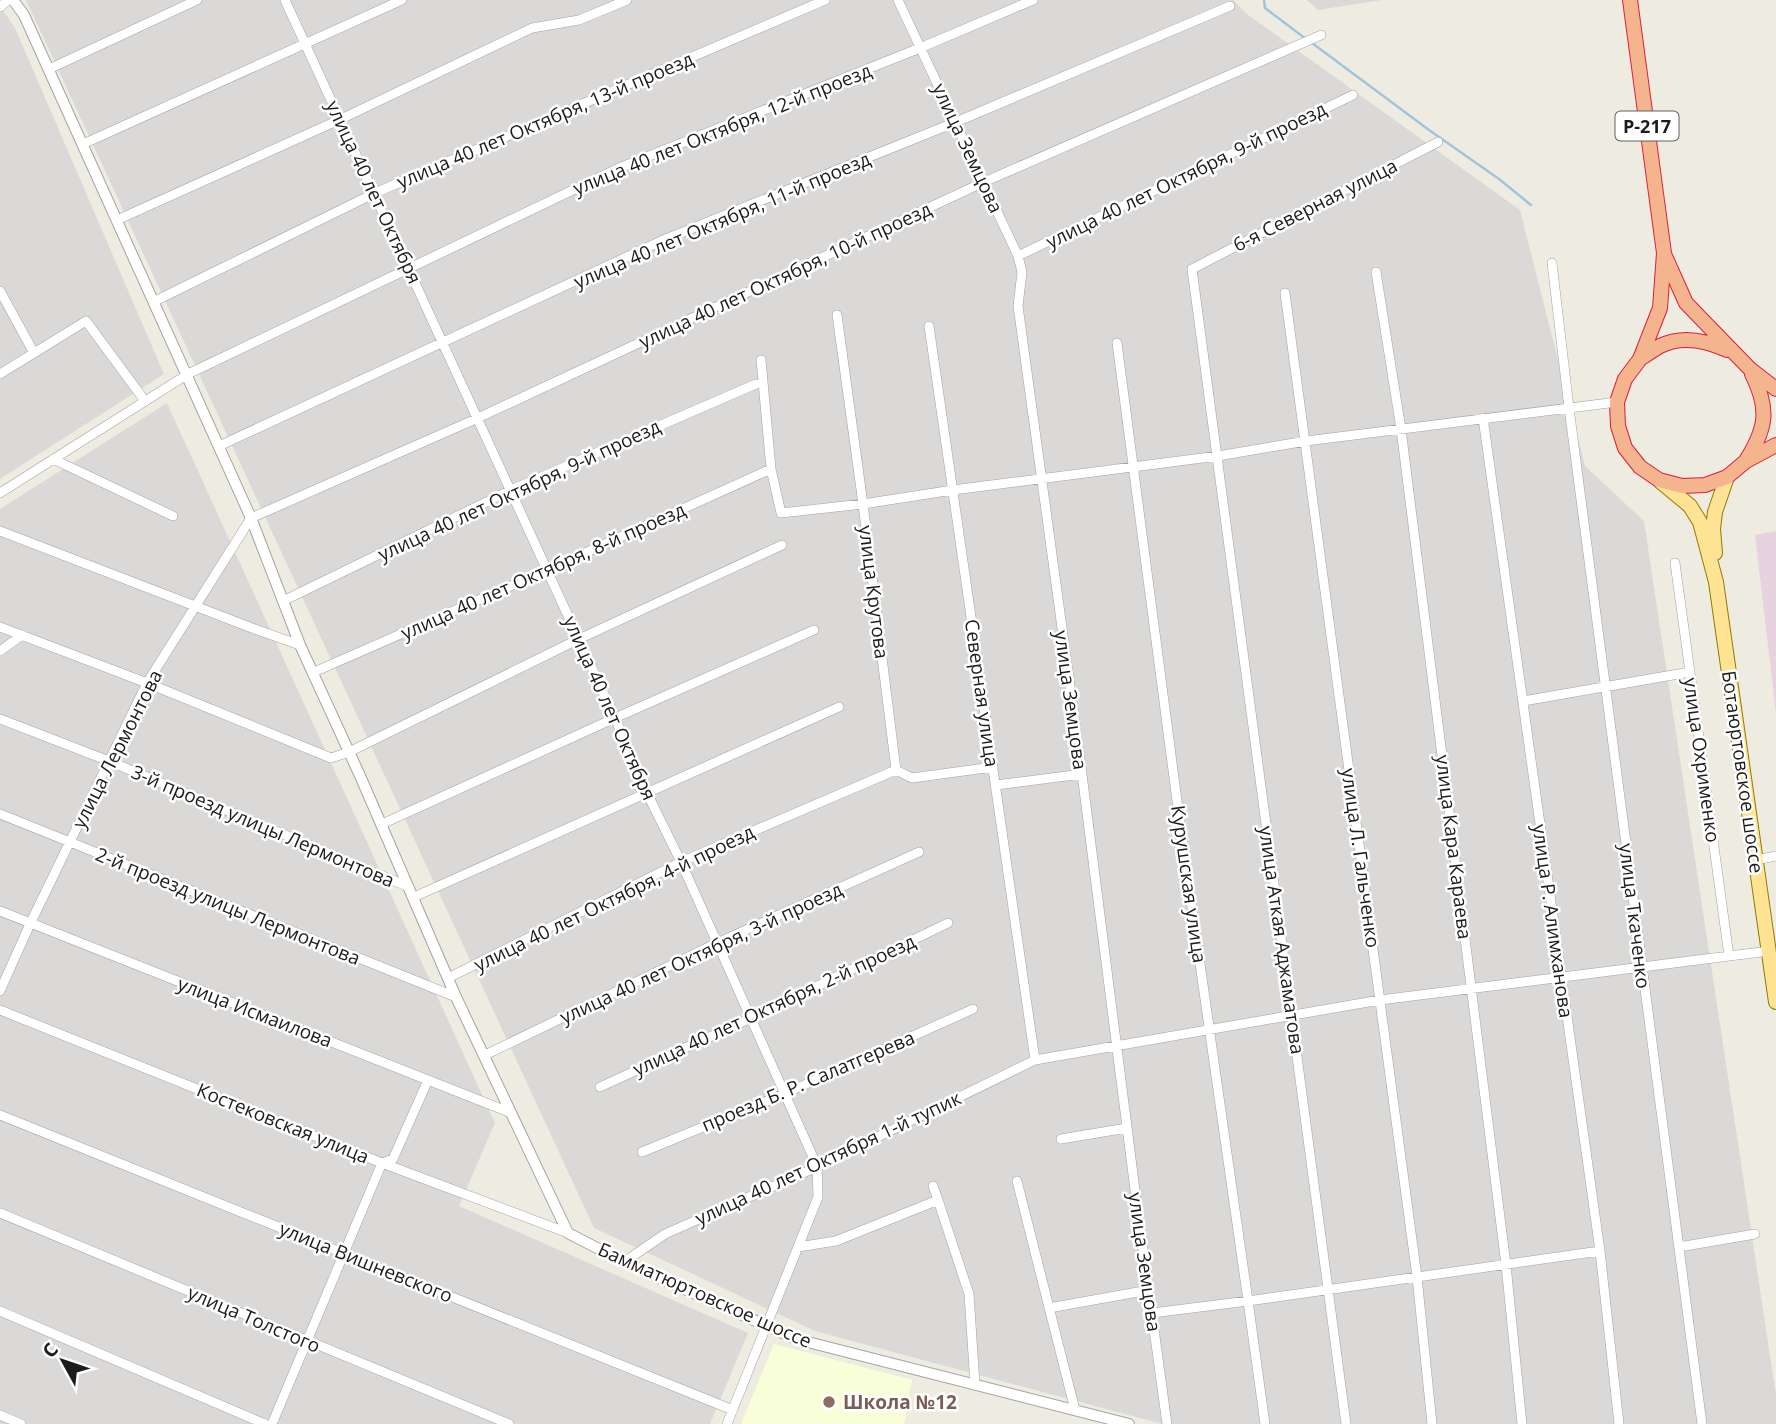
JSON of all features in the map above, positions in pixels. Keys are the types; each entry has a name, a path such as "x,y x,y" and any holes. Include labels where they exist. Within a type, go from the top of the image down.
{"highway":[{"name":"Р-217","path":"1630,0 1664,253"},
{"path":"1664,253 1686,303 1732,352 1776,389"},
{"path":"1664,253 1660,309 1640,359 1625,379 1617,402 1618,426 1625,448 1640,467 1659,480 1694,486 1727,477 1746,461 1776,445"},
{"path":"1640,359 1661,345 1685,340 1710,342 1732,352"},
{"path":"1746,461 1759,440 1764,416 1761,391 1750,369"}],"main road":[{"path":"1716,582 1713,529 1727,477"},
{"path":"1659,480 1690,506 1700,523 1716,582"},
{"name":"Ботаюртовское шоссе","path":"1716,582 1776,1002"}],"street":[{"path":"0,7 8,0"},
{"path":"13,0 24,15 188,374 251,518 300,645 382,824 456,997 568,1233"},
{"path":"48,69 197,0"},
{"name":"улица 40 лет Октября","path":"285,0 579,639 646,791 681,862 817,1166 818,1196 727,1424"},
{"path":"83,144 402,0"},
{"path":"117,220 341,119 532,28 579,20 627,0"},
{"name":"улица 40 лет Октября, 13-й проезд","path":"155,301 375,193 825,0"},
{"name":"улица Земцова","path":"898,0 1018,256 1022,272 1018,306 1167,1424"},
{"name":"улица 40 лет Октября, 12-й проезд","path":"0,493 188,374 409,268 619,168 1033,0"},
{"name":"улица 40 лет Октября, 11-й проезд","path":"219,446 661,241 956,122 1230,6"},
{"name":"улица 40 лет Октября, 10-й проезд","path":"251,518 478,418 984,182 1321,35"},
{"name":"улица 40 лет Октября, 9-й проезд","path":"1018,256 1353,95"},
{"name":"6-я Северная улица","path":"1192,269 1438,142"},
{"name":"улица Ткаченко","path":"1552,263 1702,1424"},
{"name":"улица Аткая Аджаматова","path":"1192,269 1346,1424"},
{"name":"улица Кара Караева","path":"1376,272 1401,429 1506,1265 1522,1424"},
{"path":"0,291 34,353"},
{"name":"улица Л. Гальченко","path":"1285,293 1417,1277 1432,1424"},
{"name":"улица Крутова","path":"837,315 896,770"},
{"path":"0,374 86,321 145,401"},
{"name":"Северная улица","path":"929,326 1035,1060"},
{"name":"Курушская улица","path":"1117,343 1179,816 1265,1424"},
{"path":"761,360 771,468 781,513 1218,456 1306,441 1617,402"},
{"name":"улица 40 лет Октября, 9-й проезд","path":"283,601 510,490 756,384"},
{"name":"улица Р. Алимханова","path":"1483,418 1600,1251 1619,1424"},
{"path":"53,459 173,516"},
{"name":"улица 40 лет Октября, 8-й проезд","path":"314,672 771,468"},
{"name":"улица Лермонтова","path":"0,990 147,683 251,518"},
{"path":"0,531 300,645"},
{"path":"0,627 331,758 349,752 579,639 782,545"},
{"name":"улица Охрименко","path":"1675,563 1729,956"},
{"path":"382,824 814,630"},
{"path":"0,651 22,635"},
{"path":"1523,701 1690,672"},
{"path":"411,892 839,707"},
{"name":"3-й проезд улицы Лермонтова","path":"0,719 109,761 411,892"},
{"path":"896,770 912,778 993,767"},
{"name":"улица 40 лет Октября, 4-й проезд","path":"449,978 681,862 896,770"},
{"path":"996,785 1082,774"},
{"name":"2-й проезд улицы Лермонтова","path":"0,814 456,997"},
{"name":"улица 40 лет Октября, 3-й проезд","path":"485,1055 717,943 919,852"},
{"path":"1756,860 1776,856"},
{"name":"улица Исмаилова","path":"0,911 509,1112"},
{"name":"улица 40 лет Октября, 2-й проезд","path":"600,1087 751,1018 948,922"},
{"name":"улица 40 лет Октября 1-й тупик","path":"624,1262 665,1234 817,1166 1035,1060 1380,1000 1769,951"},
{"name":"проезд Б. Р. Салатгерева","path":"642,1152 785,1094 973,1009"},
{"name":"Костековская улица","path":"0,1010 382,1163 568,1233"},
{"path":"272,1424 382,1163 393,1159 428,1080"},
{"name":"улица Вишневского","path":"0,1115 733,1410"},
{"path":"1061,1139 1127,1128"},
{"path":"1017,1181 1075,1410"},
{"path":"933,1186 969,1294 975,1385"},
{"path":"798,1247 836,1241 938,1200"},
{"name":"улица Толстого","path":"0,1213 509,1424"},
{"name":"Бамматюртовское шоссе","path":"568,1233 624,1262 796,1339 1129,1424"},
{"path":"1679,1247 1755,1234"},
{"path":"1152,1313 1600,1251"},
{"path":"1049,1308 1149,1290"},
{"path":"0,1311 265,1424"},
{"path":"0,1415 21,1424"}],"shaded area":[{"path":"26,0 1233,0 1247,14 1520,210 1585,466 1644,521 1776,1395 1776,1424 1162,1424 815,1331 594,1228"},
{"path":"1307,0 1382,0 1318,10"},
{"path":"0,6 15,28 164,374 0,479"},
{"path":"167,403 495,1123 459,1206 748,1333 710,1424 0,1424 0,509"},
{"path":"1776,531 1776,713 1755,535"},
{"name":"Школа №12","path":"774,1344 912,1380 904,1424 741,1424"}],"waterway":[{"path":"1264,0 1265,8 1306,39"},
{"path":"1312,43 1531,205"}],"place":[{"name":"Школа №12","path":"829,1402"}]}
